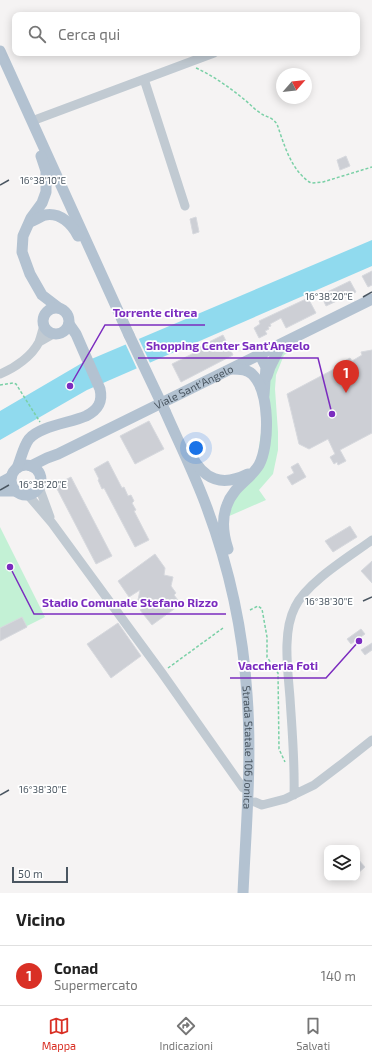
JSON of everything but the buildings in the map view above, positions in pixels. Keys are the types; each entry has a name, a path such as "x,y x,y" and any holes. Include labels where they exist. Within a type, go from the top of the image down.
{"main road":[{"name":"Strada Statale 106 Jonica","path":"0,51 188,463 209,513 223,558 233,600 243,656 248,714 243,893"},
{"path":"19,92 21,111 44,164 47,178 44,197 23,236 22,252 30,274 42,295 45,314 43,322 46,330 70,339 80,346"},
{"path":"30,222 44,216 52,215 64,219 70,224 74,229 101,288 112,297"},
{"path":"42,295 66,312 70,320 66,331 56,334"},
{"name":"Viale Sant'Angelo","path":"30,466 58,454 372,299"},
{"path":"45,314 51,309 59,308"},
{"path":"16,491 13,487 14,472 29,440 36,433 82,418 92,413 100,404 102,398 100,388 86,356 80,346 76,334 69,324"},
{"path":"261,384 280,345"},
{"path":"233,600 232,568 224,534 224,517 230,497 235,490 250,477 258,465 265,443 266,424 261,384 266,367 258,356"},
{"path":"232,368 248,371 261,384"},
{"path":"166,416 177,429 197,466 206,475 216,479 229,481 253,473"},
{"path":"26,444 30,466"},
{"name":"Viale Sant'Angelo","path":"40,482 46,468 57,459 58,454"},
{"path":"0,483 21,466 30,466 38,472 40,482 32,494 28,495 16,491 0,491"}],"street":[{"path":"32,121 206,56"},
{"path":"144,79 185,206"},
{"path":"0,374 16,366 25,359 39,342 44,326"},
{"path":"39,342 56,334"},
{"path":"40,482 52,524"},
{"path":"28,495 52,524 162,673 243,788"},
{"path":"294,795 295,771 288,674 290,620 295,607 302,596 312,586 372,540"},
{"path":"259,804 285,799 314,784 372,740"}],"path":[{"path":"187,63 213,77 247,101 260,113 274,120 291,159 298,170 311,182 318,183 372,167"},
{"path":"0,385 16,384 24,394 40,422"},
{"path":"250,610 258,606 262,609 267,637 267,657 278,673 279,749 285,762 295,771"},
{"path":"162,673 223,628"}],"green space":[{"path":"295,343 297,348 284,355 276,375 275,389 278,450 273,474 259,490 266,500 227,517 230,504 255,476 268,382 286,347"},
{"path":"0,527 45,617 0,640"}],"water":[{"path":"372,240 372,266 87,390 0,440 0,411 82,363"}],"pier":[{"path":"138,337 151,365 138,371 125,343"}],"place":[{"name":"Torrente citrea","path":"70,386"},
{"name":"Conad","path":"346,393"},
{"name":"Shopping Center Sant'Angelo","path":"332,414"},
{"name":"Stadio Comunale Stefano Rizzo","path":"10,567"},
{"name":"Vaccheria Foti","path":"359,641"}]}
